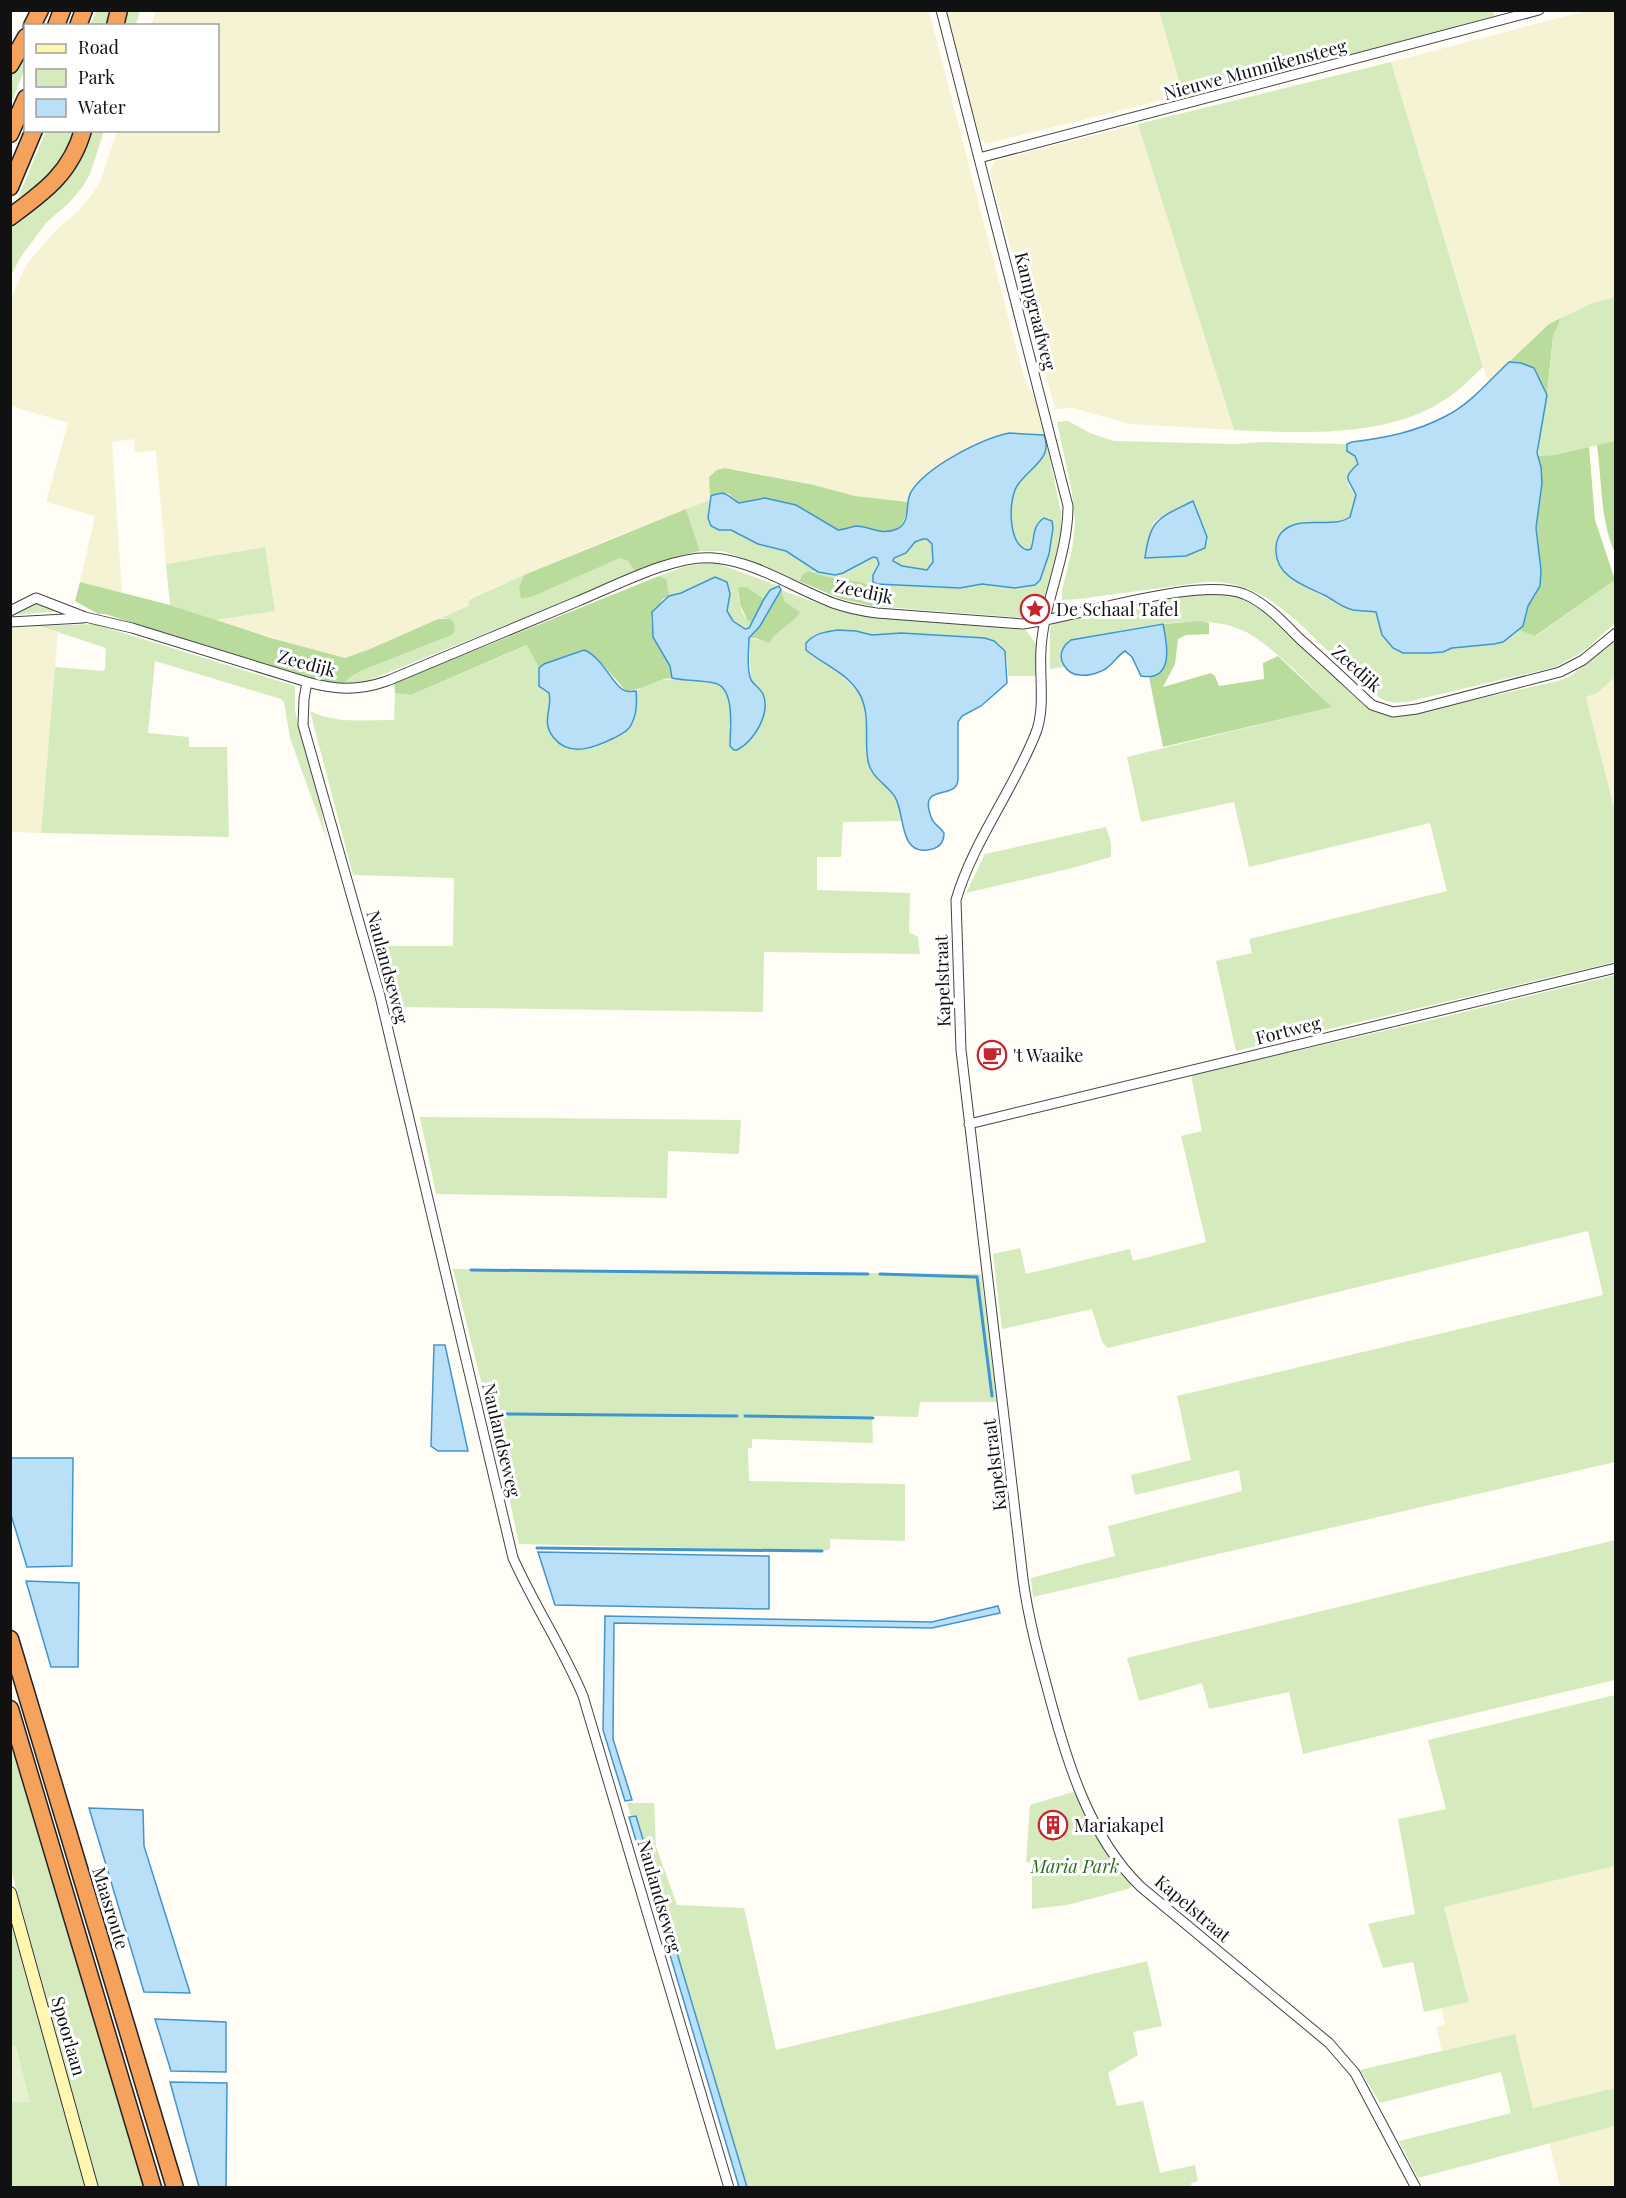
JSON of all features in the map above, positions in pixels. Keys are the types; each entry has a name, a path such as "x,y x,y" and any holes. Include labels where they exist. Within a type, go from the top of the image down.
{"highway":[{"path":"33,24 40,10"},
{"path":"10,65 24,40"},
{"path":"10,134 24,102"},
{"path":"10,187 33,132"},
{"path":"10,217 38,198 54,182 74,153 82,132"},
{"name":"Maasroute","path":"10,1639 175,2187"},
{"path":"10,1709 153,2187"}],"main road":[{"name":"Spoorlaan","path":"10,1893 92,2187"}],"street":[{"name":"Kampgraafweg","path":"941,10 1068,506 1064,551 1044,621"},
{"name":"Nieuwe Munnikensteeg","path":"979,158 1539,10"},
{"name":"Zeedijk","path":"10,611 36,598 85,618 132,628 307,682 346,690 376,685 636,577 681,561 695,559 711,558 744,564 833,603 857,610 1023,624 1187,592 1224,589 1245,595 1284,623 1372,705 1393,712 1417,709 1560,672 1583,660 1616,633"},
{"name":"Zeedijk","path":"10,622 85,618"},
{"name":"Kapelstraat","path":"1044,621 1040,651 1040,715 1036,732 1021,767 962,877 956,900 959,1022 969,1124 1026,1595 1035,1643 1073,1776 1111,1851 1130,1876 1329,2043 1355,2073 1416,2187"},
{"name":"Naulandseweg","path":"307,682 303,725 308,748 380,996 513,1558 583,1696 729,2187"},
{"name":"Fortweg","path":"969,1124 1616,968"}],"shaded area":[{"path":"156,11 929,11 1020,363 1026,382 1036,401 1044,435 1009,433 981,441 928,474 914,487 908,502 855,496 735,469 709,477 710,500 607,540 470,598 468,605 460,609 345,658 328,655 216,620 275,611 264,547 166,564 156,451 135,452 134,439 112,442 122,593 80,582 95,516 46,502 68,423 11,406 10,300 27,264 55,231 79,210 93,193 101,180 117,132 219,132 219,24 151,24"},
{"path":"945,11 1159,11 1183,95 986,144 979,137"},
{"path":"1585,11 1615,11 1615,297 1592,303 1549,324 1488,382 1391,62"},
{"path":"1138,124 1234,430 1130,424 1073,408 1055,409 990,173 992,166 995,161 1001,159"},
{"path":"39,626 58,633 41,833 11,832 11,628"},
{"path":"1615,677 1615,812 1586,697 1597,693"},
{"path":"1055,1813 1062,1814 1068,1820 1068,1833 1060,1841 1048,1840 1041,1831 1046,1824 1056,1832 1060,1827 1051,1818"},
{"path":"1615,1866 1615,2088 1533,2108 1515,2034 1442,2051 1436,2027 1445,2024 1441,2008 1469,2002 1444,1907"},
{"path":"1615,2126 1615,2186 1560,2187 1549,2142"}],"green space":[{"path":"96,11 114,11 110,24 91,24"},
{"path":"127,11 140,11 136,24 123,24"},
{"path":"1159,11 1493,11 1494,16 1372,49 1183,95"},
{"path":"24,49 24,71 11,103 11,76"},
{"path":"1391,62 1483,367 1447,398 1418,414 1394,422 1340,431 1234,430 1138,124"},
{"path":"46,132 76,132 58,166 47,178 18,198"},
{"path":"89,132 104,132 90,174 83,186 71,201 46,223 20,258 11,276 10,222"},
{"path":"1615,297 1615,441 1554,455 1538,456 1553,336 1561,318 1592,303"},
{"path":"1561,318 1553,336 1547,395 1534,368 1521,363 1509,362 1549,324"},
{"path":"1068,421 1090,433 1114,441 1347,444 1347,451 1355,456 1358,464 1350,471 1348,485 1356,495 1350,517 1342,521 1299,523 1282,532 1277,541 1309,589 1344,607 1376,612 1382,635 1393,648 1403,653 1443,652 1452,648 1503,642 1519,630 1536,636 1615,580 1614,624 1585,650 1556,667 1407,702 1395,702 1377,696 1288,613 1258,593 1242,587 1204,582 1062,600 1075,524 1072,492 1057,422","holes":["1193,501 1206,531 1208,542 1146,548 1153,523"]},
{"path":"1616,441 1615,553 1604,514 1597,445"},
{"path":"1047,444 1061,513 1061,540 1044,604 1036,614 1026,618 872,606 873,596 862,582 830,578 813,571 803,574 799,581 732,554 721,551 700,551 686,509 710,500 709,509 719,530 731,530 758,544 786,551 810,568 826,574 843,573 873,557 877,558 879,564 873,575 877,584 960,588 982,584 997,586 1049,554 1052,521 1048,518 1032,539 1031,549 1027,550 1021,548 1016,541 1011,517 1012,502 1017,487 1025,474 1041,458"},
{"path":"1589,447 1595,520 1615,580 1535,636 1519,630 1523,625 1528,606 1536,595 1536,528 1541,467 1538,456"},
{"path":"725,468 814,485 855,496 908,502 905,516 900,526 890,531 875,531 856,526 838,530 796,505 765,498 739,503 728,493 711,496 710,500 709,477 717,470"},
{"path":"686,509 700,551 636,573 628,561 620,558 531,597 521,598 519,587 524,575"},
{"path":"927,539 932,544 933,562 927,570 902,566 893,561 894,558 906,553 915,542"},
{"path":"265,547 275,611 216,620 170,605 166,564"},
{"path":"620,558 628,561 636,573 367,681 343,684 363,670 452,635 445,618 438,619 468,606 470,599 524,575 519,587"},
{"path":"713,562 779,586 770,590 764,599 747,587 738,593 743,614 753,622 749,628 739,626 731,619 727,606 730,594 687,590 669,596 667,580 659,576 683,567"},
{"path":"808,571 867,585 873,596 872,606 841,599 799,581"},
{"path":"659,576 667,580 669,596 663,599 651,618 653,637 670,666 672,678 626,691 596,657 544,664 539,668 527,645 411,695 395,693 394,683"},
{"path":"80,582 170,605 271,638 345,658 438,619 450,619 454,623 455,630 452,635 363,670 343,684 331,685 105,614 98,614 75,601"},
{"path":"747,587 764,599 753,622 748,621 740,605 738,588"},
{"path":"781,590 842,612 869,617 1026,630 1036,644 1037,676 1008,676 1007,658 985,638 901,633 872,635 838,630 812,636 811,655 836,670 860,694 864,705 869,767 898,802 902,821 843,822 841,857 817,857 817,890 910,893 909,932 918,937 920,954 764,952 763,1012 392,1007 374,946 453,946 454,878 353,875 310,711 340,720 394,720 395,693 411,695 528,645 539,668 538,678 543,690 549,693 547,721 550,732 566,747 582,749 605,744 617,732 634,704 636,691 646,685 675,679 717,683 722,687 730,703 729,728 748,742 761,722 765,708 764,697 751,679 749,638 769,642 799,613 785,602"},
{"path":"781,590 785,602 800,612 769,643 749,638 760,626"},
{"path":"1202,593 1231,595 1259,604 1372,708 1395,715 1407,715 1558,681 1571,676 1615,638 1615,677 1597,693 1586,697 1615,812 1615,962 1236,1051 1216,961 1252,953 1249,939 1447,891 1430,823 1249,867 1234,802 1141,822 1127,757 1331,707 1278,655 1254,637 1226,625 1205,622 1159,624 1071,640 1063,652 1064,667 1050,669 1050,630 1055,622"},
{"path":"39,601 66,611 11,615"},
{"path":"1200,621 1209,623 1209,634 1186,635 1178,639 1175,664 1163,687 1211,673 1215,676 1219,686 1264,679 1263,663 1278,656 1332,707 1163,747 1149,677 1155,675 1167,643 1163,624"},
{"path":"94,624 295,686 295,710 299,730 320,805 327,840 290,738 284,702 281,699 155,661 148,733 189,737 189,747 227,747 229,837 41,833 55,667 103,671 106,648 39,626"},
{"path":"1106,827 1111,843 1111,857 966,893 985,854"},
{"path":"1615,975 1615,1462 1033,1597 1031,1578 1115,1556 1108,1526 1242,1491 1239,1470 1135,1495 1131,1475 1191,1460 1177,1396 1603,1295 1588,1231 1108,1348 1102,1342 1092,1309 1002,1329 993,1254 1020,1248 1026,1274 1130,1249 1133,1261 1206,1242 1181,1136 1202,1131 1191,1075"},
{"path":"420,1117 741,1120 739,1154 668,1151 667,1198 436,1194"},
{"path":"453,1269 981,1274 997,1402 920,1402 918,1417 872,1416 873,1443 752,1439 752,1448 748,1448 749,1481 905,1484 905,1541 830,1539 830,1549 823,1551 519,1544"},
{"path":"1615,1540 1615,1680 1303,1754 1289,1692 1209,1709 1202,1683 1139,1701 1127,1658"},
{"path":"1615,1695 1615,1866 1444,1907 1469,2002 1424,2012 1413,1962 1383,1968 1368,1924 1415,1914 1398,1819 1446,1809 1428,1740"},
{"path":"10,1745 143,2187 99,2187 11,1870"},
{"name":"Maria Park","path":"1076,1791 1100,1841 1134,1885 1128,1889 1067,1905 1032,1909 1032,1872 1040,1872 1041,1864 1026,1862 1030,1805"},
{"path":"627,1803 654,1803 656,1846 677,1905 744,1908 776,2050 1147,1961 1162,2026 1133,2032 1138,2055 1108,2073 1117,2106 1143,2101 1160,2173 1195,2165 1198,2181 1191,2183 1192,2188 743,2187"},
{"path":"10,1913 87,2187 11,2187"},
{"path":"1515,2034 1533,2108 1615,2088 1615,2126 1418,2178 1399,2141 1511,2113 1501,2072 1380,2103 1360,2070"},
{"path":"11,2046 16,2046 30,2102 11,2102"}],"water":[{"path":"1509,362 1521,363 1534,368 1547,395 1537,453 1542,483 1536,528 1541,570 1540,586 1528,606 1523,626 1503,642 1452,648 1443,652 1403,653 1393,648 1382,635 1376,612 1345,608 1293,580 1281,568 1278,561 1277,541 1284,530 1294,525 1336,522 1350,517 1356,495 1348,476 1358,464 1355,456 1347,451 1347,444 1400,434 1446,416 1471,399"},
{"path":"1009,433 1044,435 1045,438 1044,455 1017,486 1011,511 1016,540 1027,550 1031,549 1040,521 1044,518 1052,521 1049,554 1040,580 1035,585 1015,588 982,584 960,588 877,584 873,582 873,575 879,564 877,558 873,557 843,573 835,575 818,572 786,551 758,544 731,530 719,530 711,526 708,518 711,496 723,493 739,503 765,498 796,505 838,530 861,526 880,531 891,531 905,522 911,492 929,473 955,455","holes":["927,539 932,544 933,562 927,570 902,566 893,561 894,558 906,553 915,542"]},
{"path":"1193,501 1207,537 1205,548 1186,556 1145,558 1150,534 1158,520"},
{"path":"715,577 727,582 730,594 727,611 733,621 745,629 749,628 770,590 779,586 781,590 760,626 749,638 749,675 763,694 765,710 755,734 737,750 730,746 731,720 726,692 714,683 672,678 670,666 653,637 652,612 669,596 681,593"},
{"path":"1163,624 1166,659 1164,667 1152,676 1141,676 1132,657 1125,651 1107,668 1090,675 1071,672 1062,661 1061,656 1065,645 1071,640"},
{"path":"838,630 872,635 901,633 985,638 994,641 1005,651 1007,683 981,706 962,716 958,722 958,778 955,787 935,794 929,801 933,821 944,833 942,843 934,848 918,850 912,846 904,831 895,797 872,772 867,753 865,709 859,693 841,674 806,650 806,643 816,635"},
{"path":"584,650 597,659 621,688 636,691 636,707 632,723 624,732 599,745 575,749 560,744 550,732 547,721 549,693 539,686 539,668 544,664"},
{"path":"434,1345 445,1345 468,1451 438,1451 431,1446"},
{"path":"10,1458 73,1458 72,1566 27,1567 11,1515"},
{"path":"538,1552 769,1556 769,1609 555,1605"},
{"path":"26,1581 79,1583 78,1667 51,1667"},
{"path":"998,1606 1000,1613 932,1628 614,1623 613,1739 632,1800 625,1801 603,1730 605,1616 932,1622"},
{"path":"89,1808 143,1810 144,1846 190,1993 144,1992"},
{"path":"636,1816 747,2187 739,2187 629,1817"},
{"path":"155,2019 226,2022 226,2072 171,2071"},
{"path":"170,2082 227,2083 226,2187 199,2187"}],"waterway":[{"path":"471,1270 868,1274"},
{"path":"880,1274 977,1277 992,1396"},
{"path":"506,1414 737,1416"},
{"path":"745,1416 873,1418"},
{"path":"537,1548 822,1551"}],"place":[{"name":"De Schaal Tafel","path":"1035,609"},
{"name":"'t Waaike","path":"992,1055"},
{"name":"Mariakapel","path":"1053,1825"}]}
